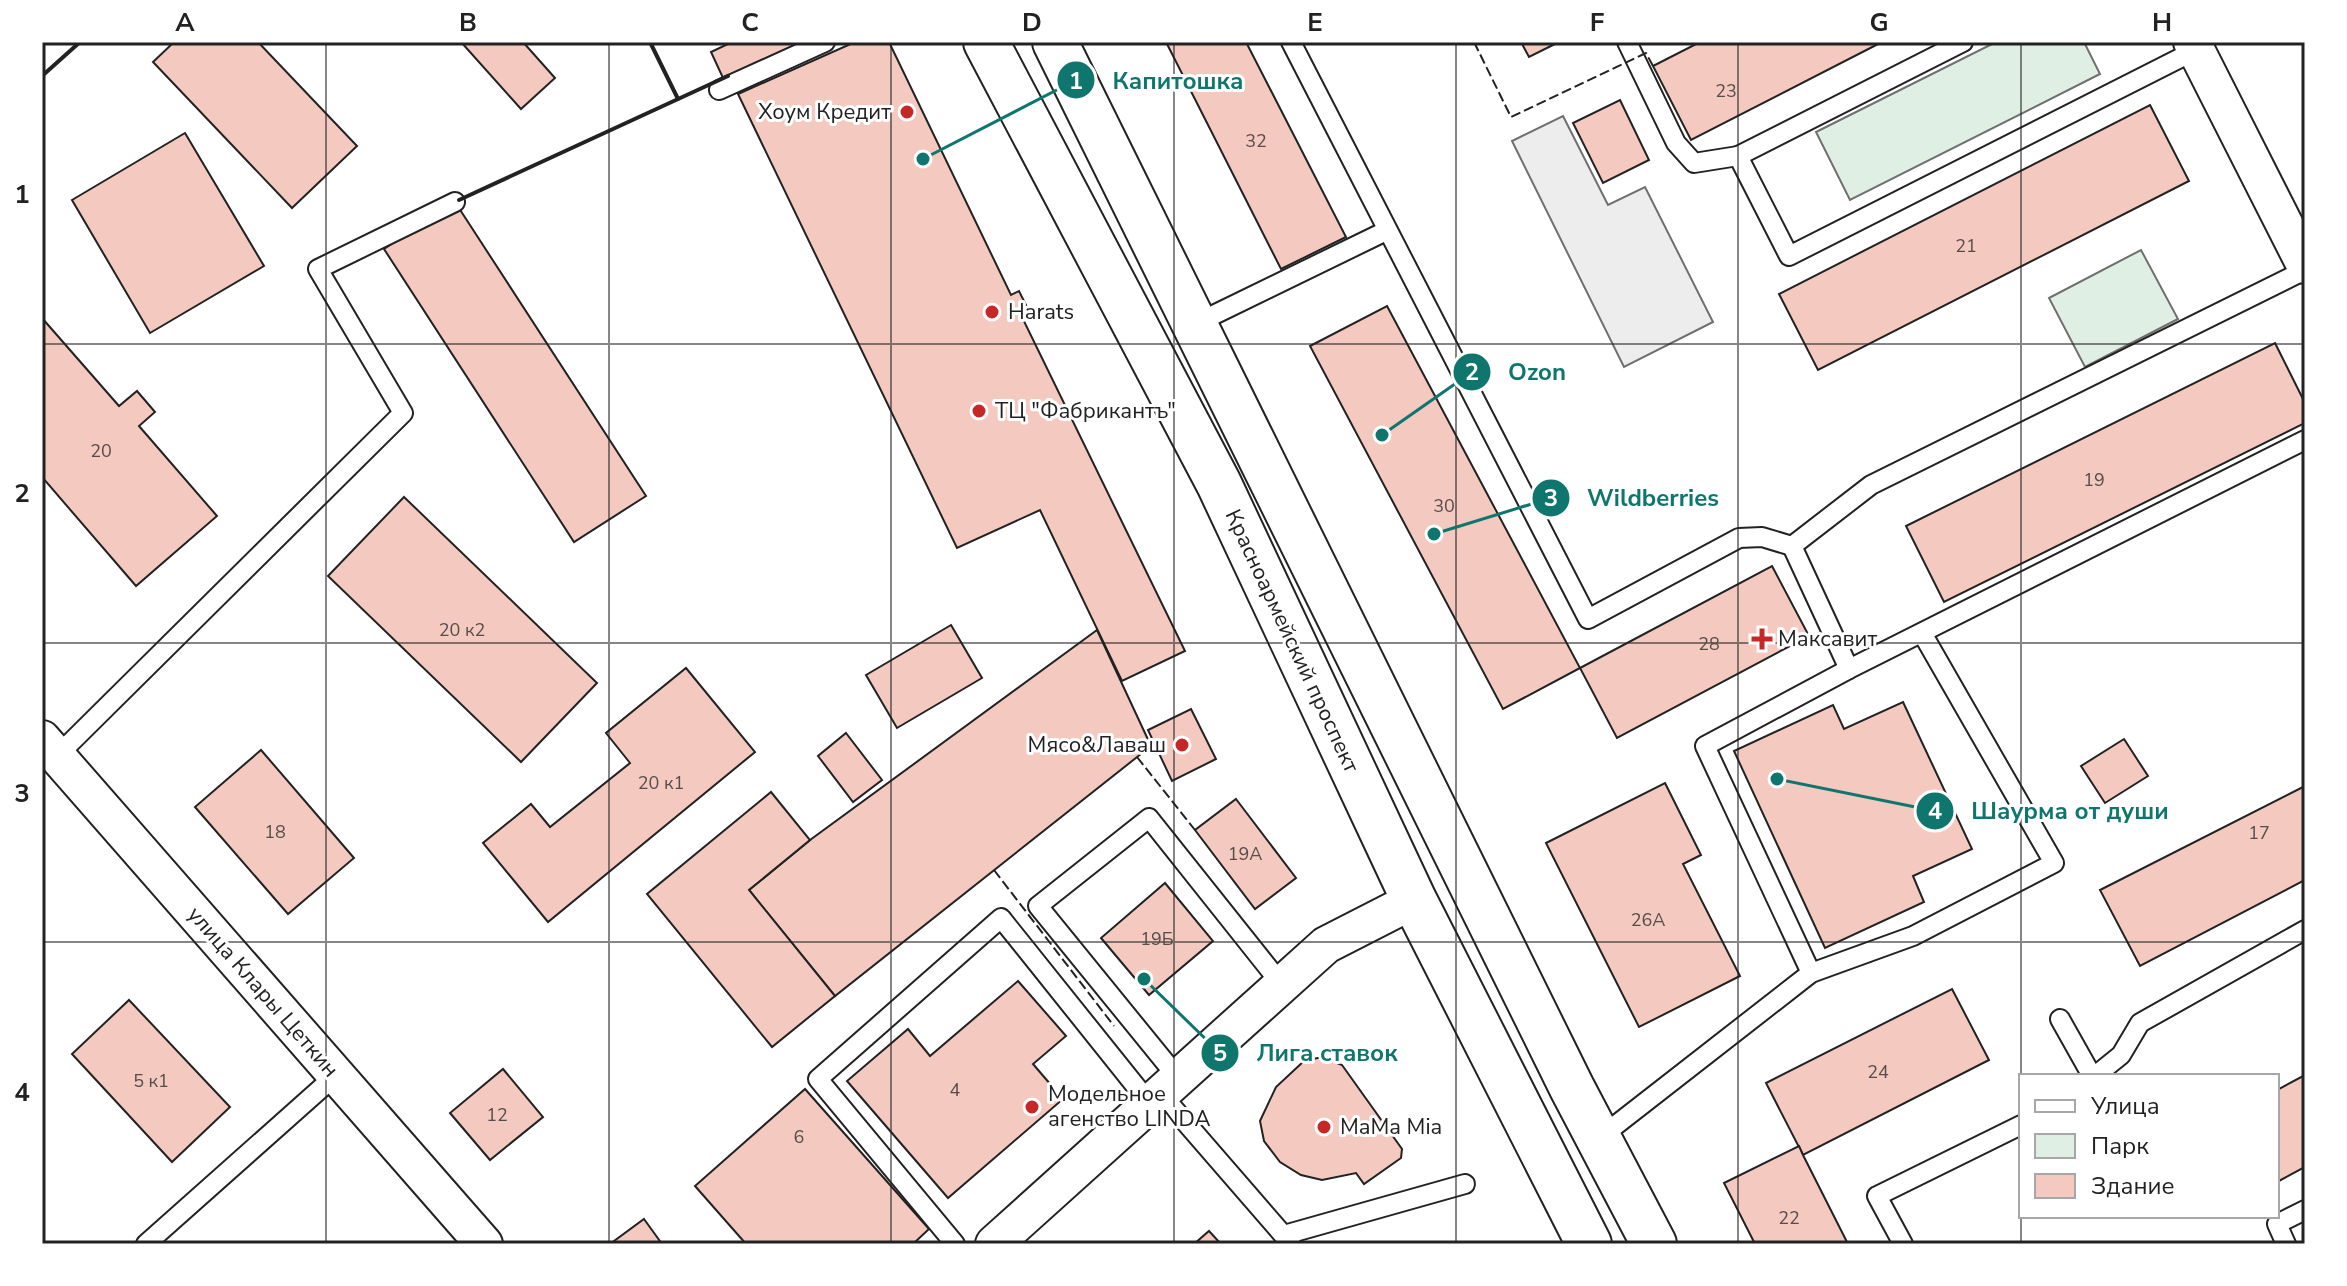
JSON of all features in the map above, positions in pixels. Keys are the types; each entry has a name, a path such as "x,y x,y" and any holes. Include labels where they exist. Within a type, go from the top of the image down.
{"main road":[{"name":"Красноармейский проспект","path":"986,42 1219,484 1414,900 1589,1244"},
{"path":"1055,42 1598,1139 1654,1244"}],"street":[{"path":"2194,46 2305,268"},
{"name":"улица Клары Цеткин","path":"49,748 484,1244"},
{"path":"994,1244 1326,945 1414,900"}],"lane":[{"path":"719,90 825,42"},
{"path":"1291,42 1588,619 1739,538 1762,537 1792,546 1849,669"},
{"path":"1627,42 1676,143 1694,163 1738,156 1963,42"},
{"path":"1738,156 1789,256 2194,46"},
{"path":"49,748 403,413 318,269 455,202"},
{"path":"1194,324 1386,231"},
{"path":"1792,546 1871,485 2305,268"},
{"path":"1811,973 1705,746 1849,669 2305,440"},
{"path":"1598,1139 1811,973 1913,936 2054,863 1922,633"},
{"path":"1163,1092 1038,906 1149,818 1282,985"},
{"path":"955,1244 818,1079 1001,918 1163,1092 1288,1240 1465,1184"},
{"path":"2096,1074 2121,1055 2140,1023 2305,930"},
{"path":"2060,1019 2092,1074"},
{"path":"146,1244 336,1075"},
{"path":"1903,1244 1877,1196 2019,1126"},
{"path":"2286,1244 2277,1224 2305,1210"}],"green space":[{"path":"1996,42 2084,42 2100,74 1850,200 1816,132"},
{"path":"2141,250 2178,319 2085,367 2049,298"}],"shaded area":[{"path":"1563,116 1608,205 1645,187 1713,322 1624,367 1512,141"}],"building":[{"path":"174,42 258,42 357,146 292,208 153,62"},
{"path":"461,42 523,42 555,78 521,109"},
{"path":"732,42 802,42 723,78 711,52"},
{"name":"ТЦ \"Фабрикантъ\"","path":"855,42 889,42 1011,295 1019,291 1027,307 1019,311 1185,651 1122,681 1040,510 957,548 738,94"},
{"path":"1166,42 1246,42 1346,237 1281,269"},
{"path":"1521,42 1559,42 1529,57"},
{"path":"1700,42 1882,42 1691,140 1653,66"},
{"path":"1620,100 1649,160 1603,183 1573,123"},
{"path":"2150,105 2189,181 1818,370 1779,294"},
{"path":"185,133 264,266 150,333 72,200"},
{"path":"455,202 646,496 574,542 384,249"},
{"path":"1387,306 1580,668 1503,709 1310,346"},
{"path":"42,318 119,406 137,391 155,412 139,426 217,516 136,586 42,477"},
{"path":"2275,343 2305,403 2305,423 1944,602 1906,526"},
{"path":"404,497 597,683 521,762 328,576"},
{"path":"1772,566 1809,636 1617,738 1580,668"},
{"path":"951,625 982,678 897,728 866,675"},
{"path":"1097,630 1151,746 835,996 749,890 810,840"},
{"path":"686,668 755,752 548,922 483,843 531,804 550,827 630,763 606,733"},
{"path":"1903,702 1972,849 1913,876 1924,902 1825,948 1734,751 1833,705 1844,729"},
{"name":"Мясо&Лаваш","path":"1191,709 1216,759 1172,781 1148,730"},
{"path":"846,733 882,780 853,802 818,756"},
{"path":"2124,739 2148,776 2105,803 2081,766"},
{"path":"261,750 354,858 288,914 195,807"},
{"path":"1665,783 1701,855 1683,864 1740,976 1639,1027 1546,843"},
{"path":"2305,786 2305,880 2140,966 2100,890"},
{"path":"771,792 810,840 749,890 835,996 772,1047 647,894"},
{"path":"1236,799 1296,878 1255,909 1195,830"},
{"path":"1165,883 1213,941 1149,995 1101,938"},
{"path":"1018,981 1066,1036 1033,1064 1063,1099 948,1198 847,1081 908,1029 930,1056"},
{"path":"1952,989 1989,1060 1803,1155 1766,1083"},
{"path":"129,1000 230,1107 172,1162 72,1054"},
{"path":"1322,1057 1342,1065 1402,1149 1401,1158 1364,1184 1356,1173 1322,1180 1301,1175 1280,1162 1264,1141 1260,1121 1276,1087 1304,1061"},
{"path":"503,1069 543,1117 490,1160 450,1113"},
{"path":"2305,1075 2305,1167 2279,1181 2279,1089"},
{"path":"805,1089 929,1229 913,1244 746,1244 695,1186"},
{"path":"1799,1146 1848,1244 1755,1244 1724,1183"},
{"path":"644,1219 662,1244 610,1244"},
{"path":"1209,1231 1221,1244 1194,1244"}],"fence":[{"path":"1474,42 1511,117 1646,53 1653,66"},
{"path":"1137,757 1195,830"},
{"path":"994,870 1114,1026"}],"wall":[{"path":"42,76 80,42"},
{"path":"650,42 678,99"},
{"path":"459,200 728,76"}],"place":[{"name":"Хоум Кредит","path":"907,112"},
{"name":"Капитошка","path":"923,159"},
{"name":"Harats","path":"992,312"},
{"name":"ТЦ \"Фабрикантъ\"","path":"979,411"},
{"name":"Ozon","path":"1382,435"},
{"name":"Wildberries","path":"1434,534"},
{"name":"Максавит","path":"1762,639"},
{"name":"Мясо&Лаваш","path":"1182,745"},
{"name":"Шаурма от души","path":"1777,779"},
{"name":"Лига ставок","path":"1144,979"},
{"name":"Модельное агенство LINDA","path":"1032,1107"},
{"name":"MaMa Mia","path":"1324,1127"}]}
